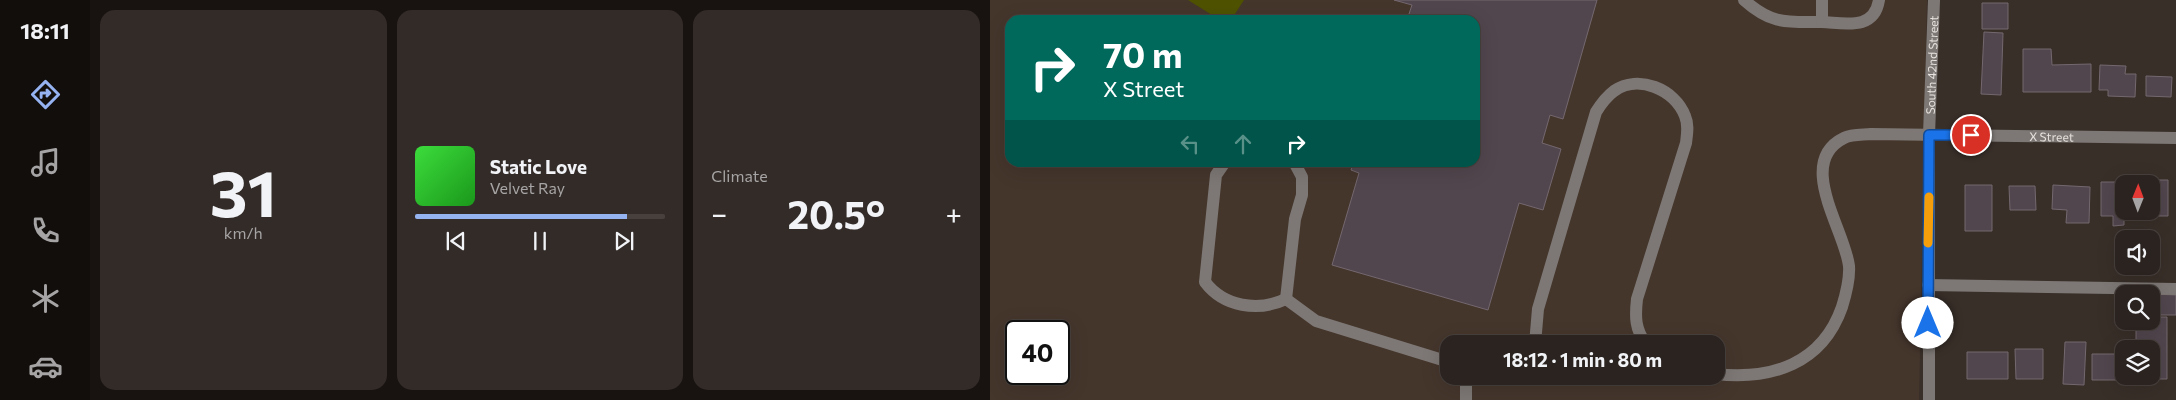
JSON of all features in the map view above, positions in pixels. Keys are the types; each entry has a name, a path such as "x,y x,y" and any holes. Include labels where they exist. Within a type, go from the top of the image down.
{"street":[{"path":"1744,0 1773,20 1856,23 1874,16 1879,0"},
{"path":"1822,0 1822,22"},
{"name":"South 42nd Street","path":"1929,400 1929,135 1934,0"},
{"path":"1536,335 1538,309 1596,112 1615,90 1643,84 1656,87 1669,95 1685,116 1688,128 1686,143 1637,300 1634,319 1640,335"},
{"name":"X Street","path":"1725,374 1759,375 1780,370 1816,349 1829,335 1839,314 1849,278 1847,255 1823,185 1822,170 1827,155 1834,145 1846,137 1871,134 2176,138"},
{"path":"1222,167 1216,175 1205,282 1211,290 1224,300 1237,304 1261,306 1274,304 1286,299"},
{"path":"1286,299 1294,219 1302,195 1302,177 1297,167"},
{"path":"1928,285 2176,288"},
{"path":"1286,299 1316,321 1440,359"},
{"path":"1466,385 1466,400"}],"shaded area":[{"path":"990,0 1927,0 1919,400 990,400"},
{"path":"1188,0 1244,0 1234,15 1212,15"}],"building":[{"path":"1394,0 1597,0 1563,119 1550,115 1542,143 1561,149 1543,210 1519,203 1488,310 1332,265 1359,173 1351,170 1352,167 1480,167 1480,15 1409,15 1412,5"},
{"path":"1982,3 2008,3 2008,29 1982,29"},
{"path":"1984,32 2003,33 2001,95 1981,94"},
{"path":"2023,49 2051,49 2052,65 2091,64 2091,92 2023,92"},
{"path":"2100,65 2126,66 2125,74 2136,74 2135,97 2108,96 2108,90 2099,90"},
{"path":"2146,76 2172,77 2171,97 2146,96"},
{"path":"2160,180 2168,180 2168,216 2160,216"},
{"path":"2101,182 2115,182 2115,220 2124,220 2124,225 2113,226 2113,216 2101,216"},
{"path":"1965,185 1992,185 1992,231 1965,231"},
{"path":"2053,185 2090,187 2089,223 2066,223 2067,210 2052,209"},
{"path":"2009,186 2035,186 2036,210 2010,210"},
{"path":"2160,294 2176,295 2176,315 2160,315"},
{"path":"2160,317 2167,317 2167,379 2160,379 2160,340 2136,340 2136,330 2160,330"},
{"path":"2065,342 2086,342 2084,385 2063,384"},
{"path":"2015,349 2043,349 2043,379 2016,379"},
{"path":"1967,352 2008,352 2008,379 1967,379"},
{"path":"2092,354 2115,354 2115,380 2092,380"}],"slow traffic":[{"path":"1928,243 1929,197"}],"route":[{"path":"1928,323 1929,135 1971,135"}]}
